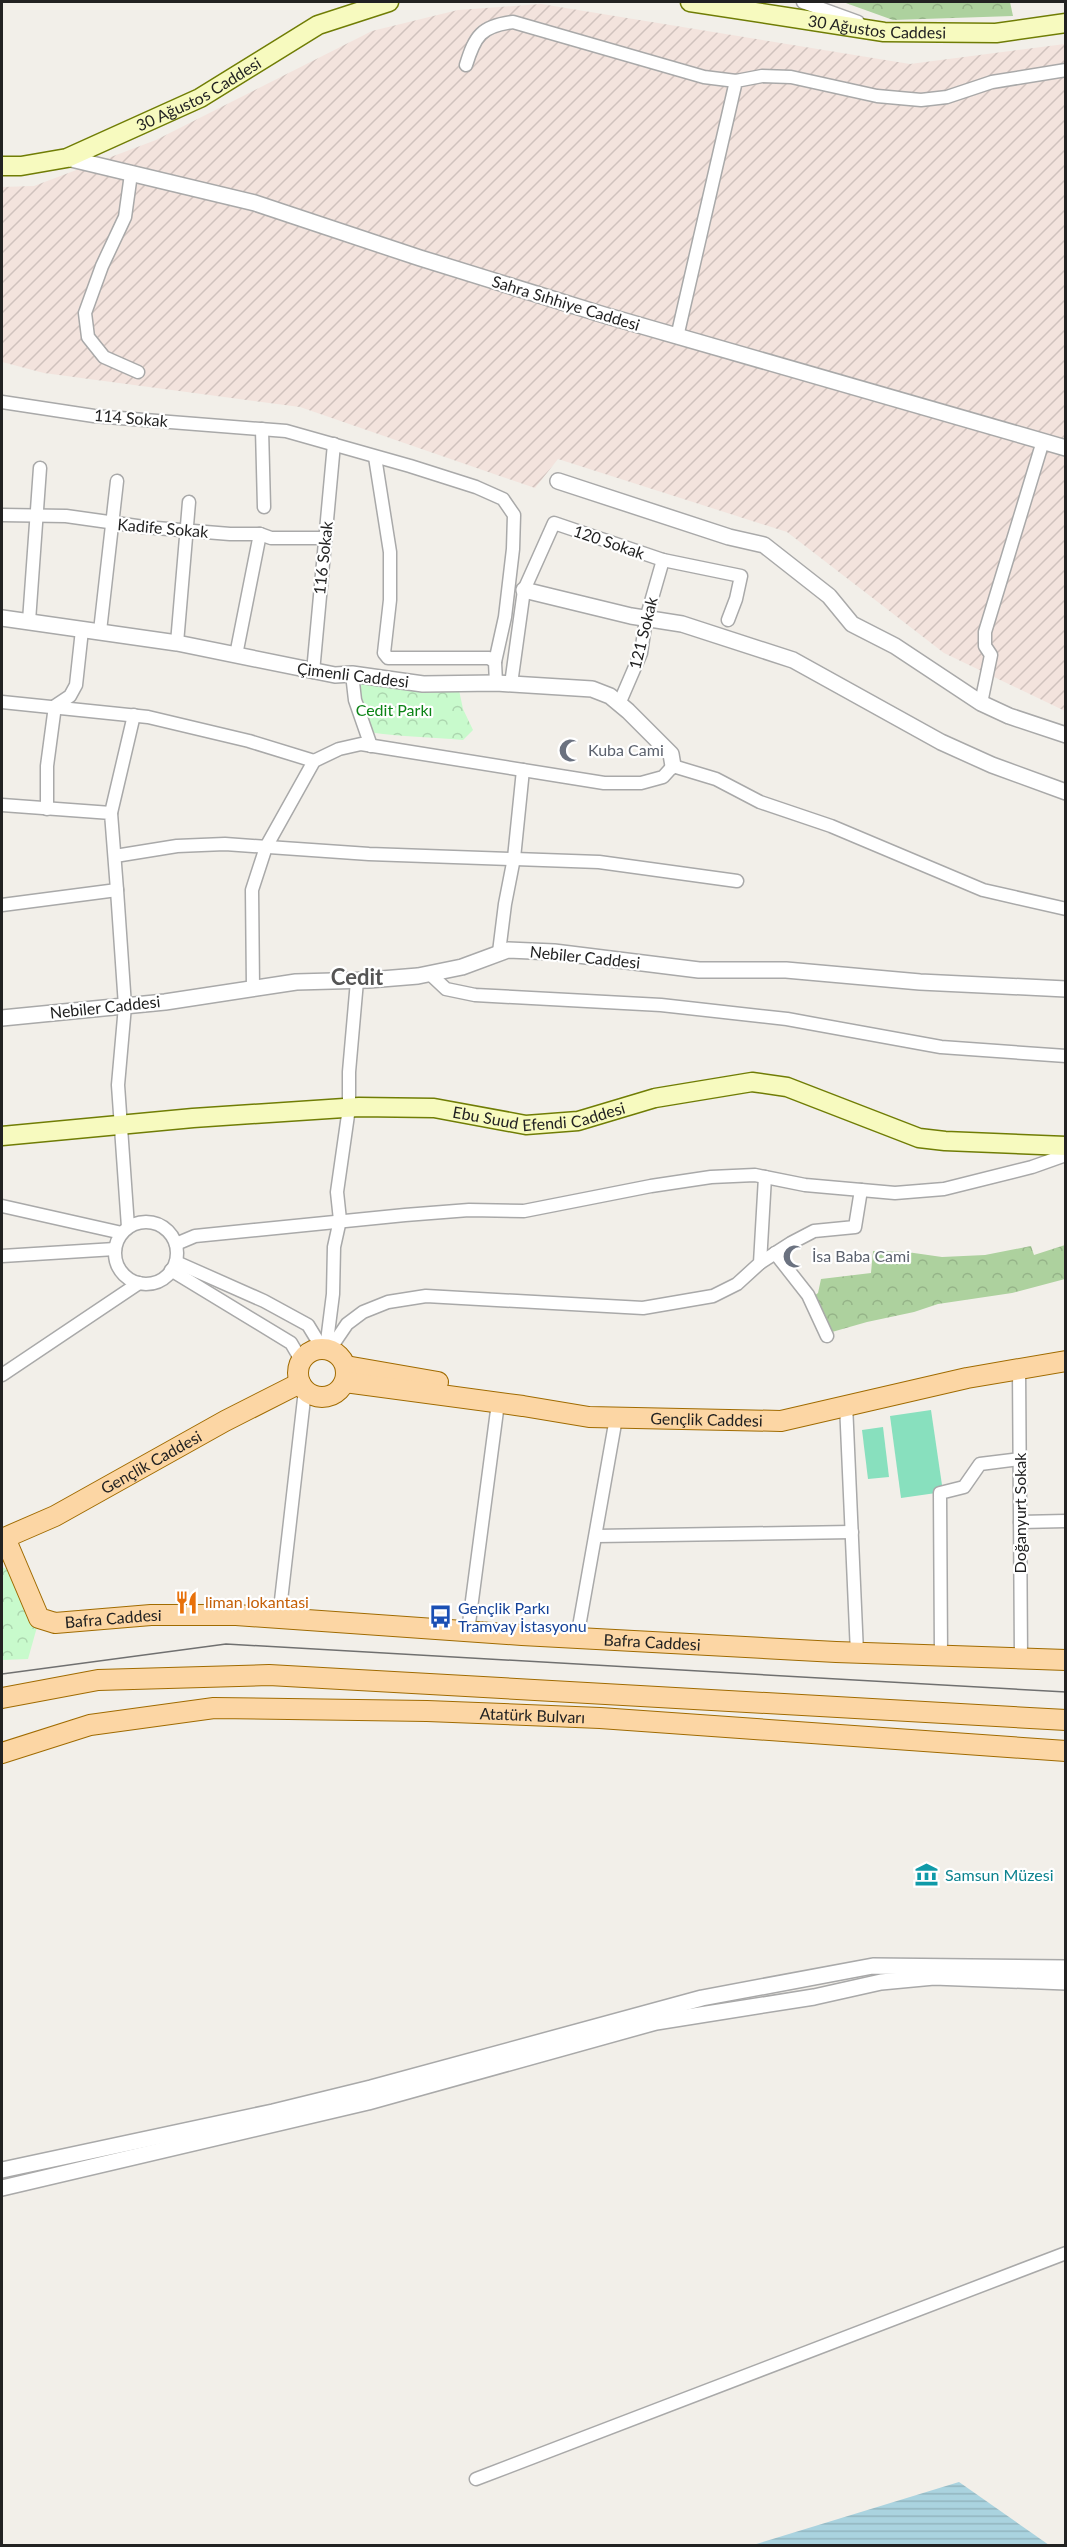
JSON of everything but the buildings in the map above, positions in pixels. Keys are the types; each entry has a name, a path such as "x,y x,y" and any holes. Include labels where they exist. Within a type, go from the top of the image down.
{"main road":[{"name":"30 Ağustos Caddesi","path":"2,166 21,166 67,158 200,98 318,25 389,2"},
{"name":"30 Ağustos Caddesi","path":"690,2 884,32 996,33 1065,23"},
{"name":"Ebu Suud Efendi Caddesi","path":"2,1136 349,1108 434,1108 526,1125 578,1121 656,1098 752,1082 787,1087 919,1138 1065,1146"},
{"path":"326,1349 337,1353 346,1374 335,1394 327,1397 311,1395 302,1387 298,1376 301,1359 307,1353 326,1349"},
{"name":"Gençlik Caddesi","path":"346,1374 615,1408 781,1409 1065,1351"},
{"name":"Gençlik Caddesi","path":"346,1374 498,1403 590,1417 781,1421 846,1404 1019,1368 1065,1361"},
{"name":"Gençlik Caddesi","path":"3,1539 55,1516 225,1421 302,1387"},
{"name":"Bafra Caddesi","path":"3,1539 39,1618 55,1623 151,1616 236,1615 578,1638 857,1653 1065,1660"},
{"name":"Atatürk Bulvarı","path":"2,1698 98,1680 269,1675 1065,1720"},
{"name":"Atatürk Bulvarı","path":"2,1753 90,1725 214,1708 427,1711 588,1718 1065,1750"}],"street":[{"path":"803,2 884,32"},
{"path":"466,65 472,44 479,35 493,25 513,22 704,77 736,81 762,76 791,77 877,96 921,100 947,97 1013,78 1065,70"},
{"path":"677,337 736,81"},
{"name":"Sahra Sıhhiye Caddesi","path":"67,158 255,203 420,258 677,337 1065,448"},
{"path":"131,174 125,217 102,266 85,313 88,337 104,357 138,372"},
{"name":"114 Sokak","path":"2,402 94,416 286,431 476,487 503,499 514,515 513,549 505,617 495,662 504,683"},
{"path":"262,429 264,507"},
{"path":"981,703 991,655 985,646 985,632 1043,441"},
{"name":"116 Sokak","path":"313,672 334,444"},
{"path":"375,457 390,552 390,600 384,653 388,658 489,658 495,662"},
{"path":"29,621 40,468"},
{"path":"100,631 117,481"},
{"path":"558,481 729,537 764,545 829,596 852,624 895,646 981,703 1009,716 1065,735"},
{"path":"177,643 189,502"},
{"name":"Kadife Sokak","path":"2,515 101,519 113,524 230,534 260,534 271,538 325,538"},
{"name":"120 Sokak","path":"524,590 554,523 663,560 741,576 728,620"},
{"path":"236,655 260,534"},
{"name":"121 Sokak","path":"619,704 641,653 646,619 663,560"},
{"path":"504,683 524,590 554,599 646,619 682,624 793,660 941,742 992,765 1065,792"},
{"name":"Çimenli Caddesi","path":"2,618 177,643 335,675 352,674 423,684 504,683 592,689 610,696 619,704 671,754 673,766"},
{"path":"47,809 47,766 55,706 69,696 76,685 82,630"},
{"path":"352,674 355,700 371,746"},
{"path":"2,702 134,715 249,741 314,761"},
{"path":"134,715 111,813 125,1006 118,1085 125,1230 115,1249 115,1258 123,1274 139,1283"},
{"path":"252,988 252,890 266,847 314,761 339,749 361,744 604,783 641,783 663,777 673,766 716,779 760,802 831,826 983,890 1065,909"},
{"path":"499,952 514,858 523,770"},
{"path":"2,805 111,813"},
{"path":"115,856 177,846 225,844 369,854 599,862 737,881"},
{"path":"2,905 117,890"},
{"name":"Nebiler Caddesi","path":"2,1018 125,1006 296,981 357,981 430,974 462,967 508,950 554,952 699,970 786,970 920,982 1065,989"},
{"path":"430,974 446,989 475,995 683,1007 787,1019 941,1047 1065,1056"},
{"path":"326,1349 333,1294 334,1247 340,1220 337,1192 349,1108 357,981"},
{"path":"176,1244 195,1236 340,1220 469,1210 524,1211 711,1177 755,1175 805,1185 895,1193 944,1189 1032,1167 1065,1155"},
{"path":"760,1263 765,1177"},
{"path":"326,1349 347,1324 363,1312 388,1302 426,1296 643,1308 713,1296 737,1284 760,1263 814,1231 855,1227 861,1190"},
{"path":"2,1206 125,1230 137,1223 156,1223 171,1235 176,1244 173,1266 157,1282 139,1283 2,1375"},
{"path":"2,1256 115,1249"},
{"path":"775,1253 808,1295 827,1336"},
{"path":"173,1266 264,1301 308,1325 326,1349"},
{"path":"173,1266 291,1343 301,1359"},
{"name":"Doğanyurt Sokak","path":"1019,1368 1021,1658"},
{"path":"279,1618 302,1387"},
{"path":"468,1631 498,1403"},
{"path":"846,1404 857,1653"},
{"path":"578,1638 616,1418"},
{"path":"941,1656 940,1493 964,1487 980,1464 1020,1459"},
{"path":"1020,1522 1065,1521"},
{"path":"596,1536 852,1532"},
{"path":"2,2170 371,2088 702,1998 873,1966 1065,1968"},
{"path":"2,2188 368,2102 656,2022 814,1997 882,1982 934,1977 1065,1982"},
{"path":"476,2479 1065,2253"}],"shaded area":[{"path":"541,4 910,64 1065,44 1065,711 944,653 787,532 558,459 535,488 300,407 44,373 2,362 2,187 34,186 156,140 372,31 458,10"}],"green space":[{"path":"843,2 1010,2 1013,16 893,20"},
{"name":"Cedit Parkı","path":"356,682 459,690 463,709 473,730 463,740 369,732"},
{"path":"1065,1245 1065,1279 1012,1293 938,1304 832,1332 814,1296 818,1293 821,1279 871,1273 873,1251 907,1252 942,1257 985,1255 1031,1246 1034,1255"},
{"path":"931,1410 943,1492 901,1498 890,1416"},
{"path":"883,1427 889,1477 868,1479 862,1430"},
{"path":"2,1567 9,1570 37,1627 28,1659 2,1660"}],"water":[{"path":"959,2482 1049,2545 753,2545"}],"tram line":[{"path":"2,1674 226,1644 1066,1692"}],"place":[{"name":"Kuba Cami","path":"570,750"},
{"name":"İsa Baba Cami","path":"794,1256"},
{"name":"liman lokantasi","path":"187,1602"},
{"name":"Gençlik Parkı Tramvay İstasyonu","path":"440,1617"},
{"name":"Samsun Müzesi","path":"927,1875"}],"district":[{"name":"Cedit","path":"357,977"}]}
